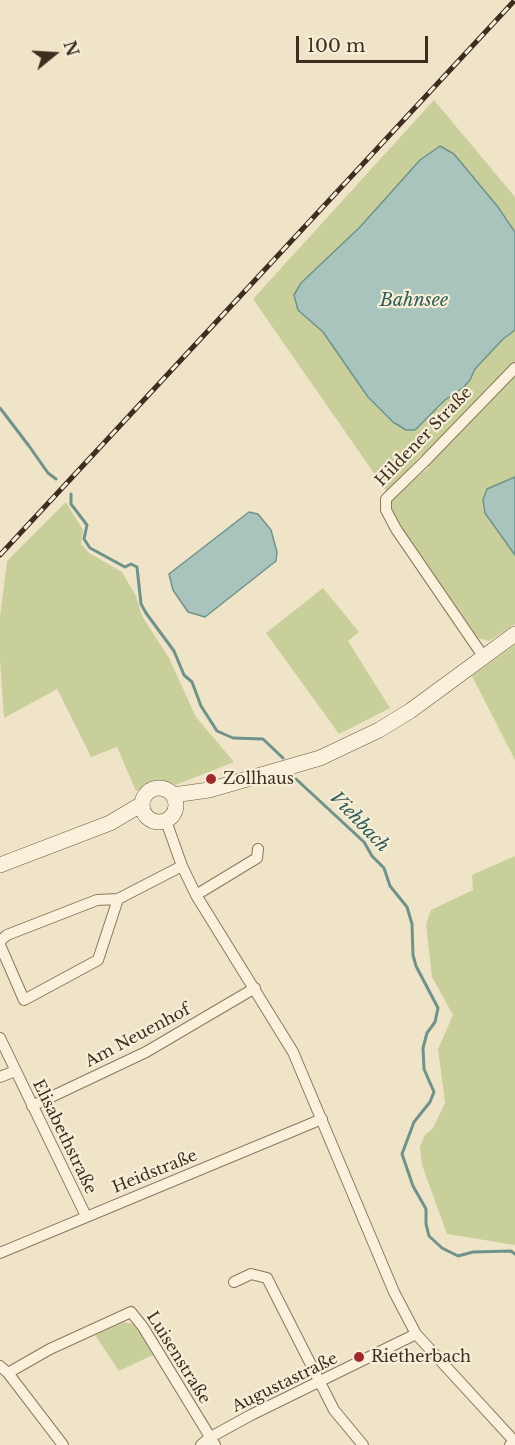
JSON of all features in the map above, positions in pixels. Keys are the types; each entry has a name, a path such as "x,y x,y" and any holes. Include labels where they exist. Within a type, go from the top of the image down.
{"main road":[{"path":"174,801 310,762 379,730 410,711 515,634"},
{"path":"0,865 144,810 151,790 166,789 174,801 171,817 166,821 152,820 144,810"}],"street":[{"name":"Hildener Straße","path":"483,657 396,529 386,510 386,499 515,368"},
{"path":"166,821 182,866 196,895 293,1052 394,1292 416,1334 515,1442 510,1445"},
{"path":"196,895 256,858 258,849"},
{"path":"118,899 98,960 24,1000 0,943 7,935 97,900 118,899 182,866"},
{"name":"Am Neuenhof","path":"32,1106 146,1052 255,988"},
{"name":"Elisabethstraße","path":"0,1038 86,1216"},
{"name":"Elisabethstraße","path":"0,1077 15,1071"},
{"name":"Heidstraße","path":"0,1252 322,1119"},
{"path":"234,1282 251,1274 267,1278 318,1383 334,1410 363,1445"},
{"name":"Luisenstraße","path":"4,1369 131,1312 143,1326 208,1443"},
{"name":"Augustastraße","path":"208,1443 251,1415 416,1334"},
{"path":"4,1369 63,1445"}],"green space":[{"path":"434,100 515,197 515,232 509,221 462,163 360,227 301,283 298,310 323,332 350,369 439,409 445,400 470,380 475,369 503,339 515,330 515,477 488,489 485,513 515,555 515,624 489,641 478,638 391,513 392,500 429,467 421,455 387,492 253,299"},
{"path":"66,502 83,530 81,544 89,553 122,572 136,596 142,616 169,658 196,717 234,762 173,786 154,780 136,791 117,747 91,757 57,689 4,718 0,617 7,561"},
{"path":"323,588 359,632 348,641 390,708 339,734 266,633"},
{"path":"515,645 515,760 472,676"},
{"path":"515,856 515,1245 447,1234 422,1165 420,1147 424,1136 433,1128 445,1103 438,1049 453,1015 432,977 426,924 431,910 473,890 472,875"},
{"path":"124,1322 136,1327 153,1355 119,1371 95,1335"}],"water":[{"name":"Bahnsee","path":"440,146 454,154 498,207 515,232 515,330 503,339 475,369 464,387 445,400 415,430 406,430 393,422 368,397 323,332 298,310 294,295 301,283 360,227 420,160"},
{"path":"515,477 515,555 485,513 483,500 487,489"},
{"path":"249,512 258,514 271,530 277,552 276,561 205,617 188,612 173,590 169,574"}],"waterway":[{"name":"Viehbach","path":"0,408 48,473 56,479"},
{"name":"Viehbach","path":"71,494 71,504 87,525 84,539 90,548 125,567 131,564 137,567 141,604 174,651 184,675 192,682 201,706 217,731 233,738 263,739 283,758"},
{"name":"Viehbach","path":"296,779 364,842 372,856 384,868 390,886 407,907 412,924 413,955 416,966 438,1008 435,1022 427,1033 423,1048 424,1069 434,1092 430,1102 414,1122 402,1154 413,1186 426,1209 429,1236 442,1248 458,1256 473,1252 511,1251 515,1254"}],"railway":[{"path":"0,555 515,0"}],"place":[{"name":"Zollhaus","path":"211,779"},
{"name":"Rietherbach","path":"359,1357"}]}
